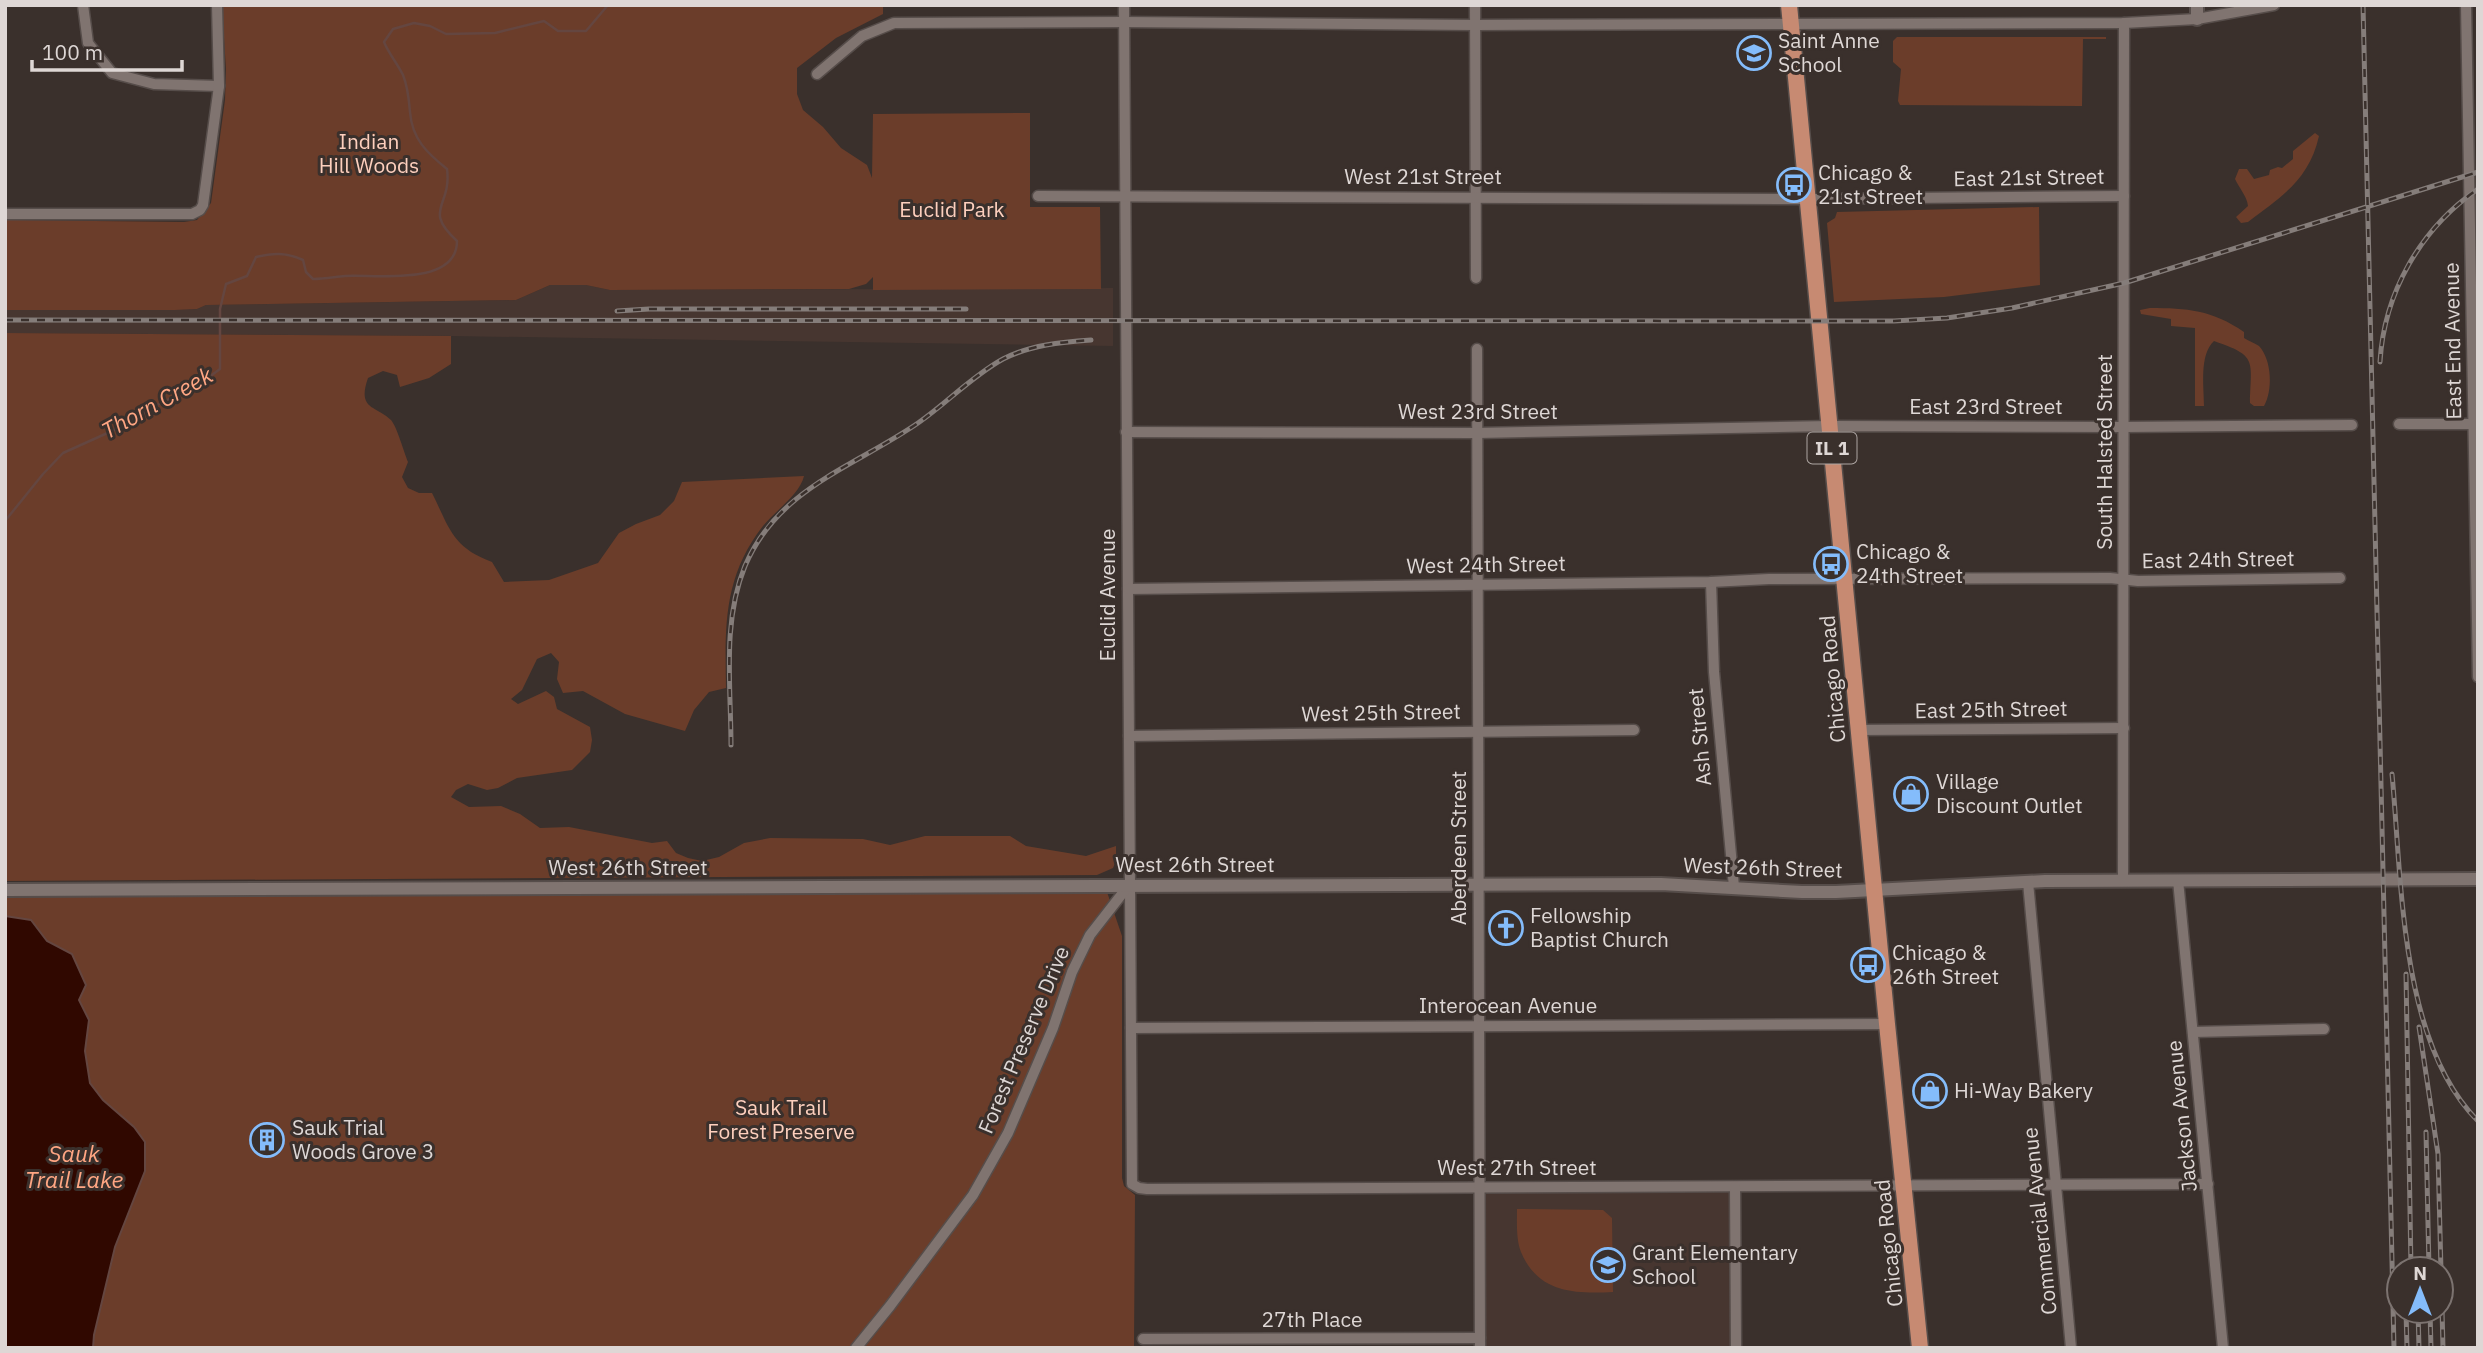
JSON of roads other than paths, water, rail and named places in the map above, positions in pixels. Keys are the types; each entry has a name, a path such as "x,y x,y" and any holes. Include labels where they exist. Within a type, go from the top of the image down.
{"main road":[{"name":"Chicago Road","path":"1789,5 1886,1024 1920,1348"}],"street":[{"path":"83,5 88,43 111,73 154,84 219,86"},
{"path":"5,214 192,214 201,210 204,205 219,86 217,5"},
{"name":"Euclid Avenue","path":"1124,5 1132,1184"},
{"path":"1475,5 1476,278"},
{"path":"2197,5 2197,19"},
{"path":"817,74 862,36 894,23 2124,23 2197,19 2274,5"},
{"name":"East End Avenue","path":"2466,5 2474,271 2478,677"},
{"name":"South Halsted Street","path":"2123,881 2124,23"},
{"name":"West 21st Street","path":"1038,196 1808,199"},
{"name":"East 21st Street","path":"1808,199 2124,196"},
{"name":"Aberdeen Street","path":"1477,349 1480,1343"},
{"path":"2399,424 2476,424"},
{"name":"East 23rd Street","path":"1830,426 2352,425"},
{"name":"West 23rd Street","path":"1126,432 1477,433 1830,426"},
{"name":"East 24th Street","path":"1844,579 2340,578"},
{"name":"West 24th Street","path":"1128,589 1844,579"},
{"name":"Ash Street","path":"1712,582 1714,672 1734,887"},
{"name":"East 25th Street","path":"1859,730 2124,728"},
{"name":"West 25th Street","path":"1129,736 1634,730"},
{"name":"West 26th Street","path":"5,890 1661,884 1802,892 2028,882 2478,879"},
{"name":"Jackson Avenue","path":"2178,880 2223,1348"},
{"name":"Commercial Avenue","path":"2028,882 2071,1348"},
{"name":"Forest Preserve Drive","path":"856,1348 973,1195 1008,1133 1053,1028 1072,972 1090,935 1130,884"},
{"name":"Interocean Avenue","path":"1130,1028 1886,1024"},
{"path":"2193,1032 2324,1029"},
{"name":"West 27th Street","path":"1132,1184 1147,1189 2208,1184"},
{"path":"1735,1187 1736,1348"},
{"name":"27th Place","path":"1143,1339 1480,1343"}],"water":[{"name":"Sauk Trail Lake","path":"5,916 31,920 47,941 72,954 86,985 79,1000 89,1020 85,1051 90,1083 103,1100 134,1127 145,1142 145,1171 115,1247 93,1348 5,1348"}],"waterway":[{"name":"Thorn Creek","path":"5,521 63,453 123,426 153,407 201,383 220,369 220,309 226,284 247,276 256,257 279,254 297,257 303,260 306,272 313,279 412,275 444,266 453,256 457,241 441,222 440,214 446,192 447,169 417,138 411,122 405,80 384,42 393,29 414,23 430,26 446,34 495,33 544,21 558,31 586,31 608,5"}],"railway":[{"path":"2363,5 2394,1348"},
{"path":"5,320 1894,321 1947,318 2012,308 2124,283 2478,172"},
{"path":"2380,362 2389,311 2397,287 2409,265 2439,223 2478,189"},
{"path":"617,311 966,309"},
{"path":"731,745 729,654 733,609 745,566 759,539 777,517 797,498 918,423 1003,359 1035,347 1091,340"},
{"path":"2392,774 2403,909 2419,1004 2433,1048 2452,1088 2478,1121"},
{"path":"2406,974 2411,1255"},
{"path":"2419,1027 2438,1154 2443,1348"},
{"path":"2426,1132 2429,1255"},
{"path":"2406,1325 2407,1348"},
{"path":"2418,1325 2419,1348"},
{"path":"2430,1325 2431,1348"}],"place":[{"name":"Saint Anne School","path":"1754,53"},
{"name":"Chicago & 21st Street","path":"1794,185"},
{"name":"Chicago & 24th Street","path":"1831,564"},
{"name":"Village Discount Outlet","path":"1911,794"},
{"name":"Fellowship Baptist Church","path":"1506,928"},
{"name":"Chicago & 26th Street","path":"1868,965"},
{"name":"Hi-Way Bakery","path":"1930,1091"},
{"name":"Sauk Trial Woods Grove 3","path":"267,1140"},
{"name":"Grant Elementary School","path":"1608,1265"}],"park label":[{"name":"Indian Hill Woods","path":"369,154"},
{"name":"Euclid Park","path":"952,210"},
{"name":"Sauk Trail Forest Preserve","path":"781,1120"}]}
